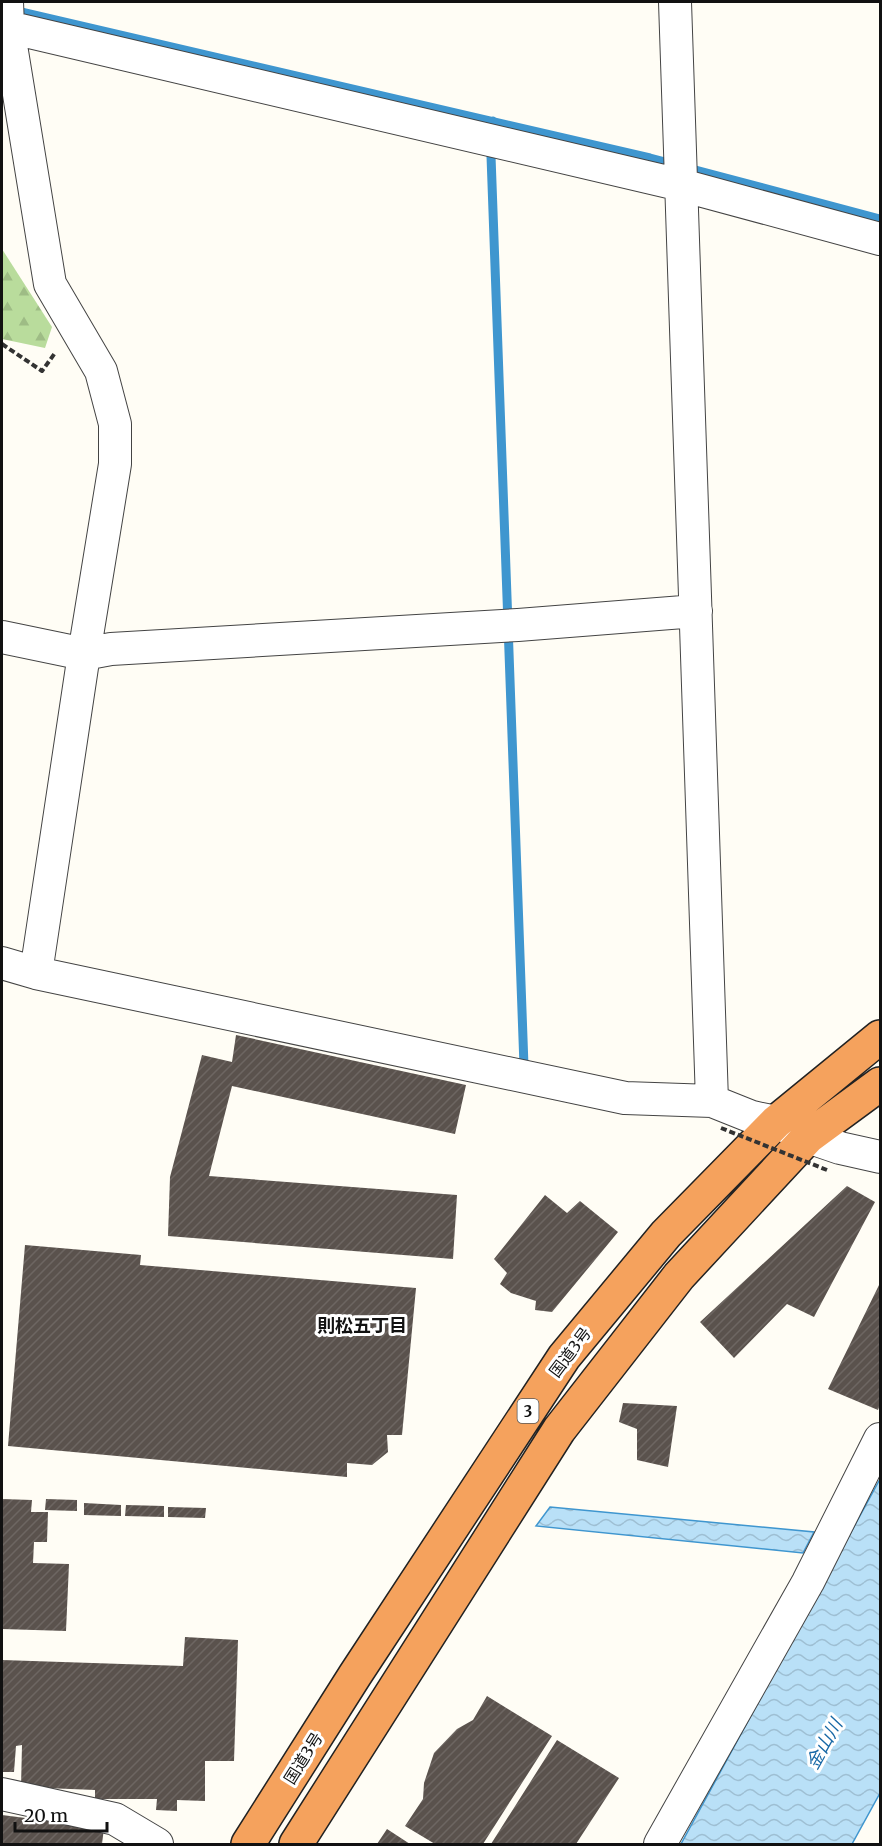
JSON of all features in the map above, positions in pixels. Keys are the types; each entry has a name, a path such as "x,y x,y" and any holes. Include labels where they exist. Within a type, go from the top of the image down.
{"highway":[{"name":"国道3号","path":"248,1845 362,1665 564,1357 666,1233 776,1122 880,1037"},
{"name":"3","path":"296,1845 559,1430 679,1276 808,1137 880,1084"}],"street":[{"path":"675,2 696,611 717,1115"},
{"path":"36,973 115,464 115,424 101,371 50,284 8,14 489,140 681,185 880,240"},
{"path":"2,637 84,654 111,650 696,611"},
{"path":"2,963 36,973 626,1098 717,1115 752,1117 776,1122 808,1137 840,1148 880,1157"},
{"path":"660,1845 808,1582 880,1439"},
{"path":"2,1794 116,1819 157,1845"}],"path":[{"path":"2,344 42,371 74,325"},
{"path":"717,1115 827,1170"}],"green space":[{"path":"2,249 52,327 45,348 2,339"}],"water":[{"name":"金山川","path":"880,1479 880,1793 852,1844 681,1844"},
{"path":"550,1507 814,1532 803,1553 536,1526"}],"building":[{"path":"236,1035 466,1085 455,1134 232,1086 209,1176 457,1195 453,1259 168,1236 170,1177 202,1055 232,1062"},
{"path":"847,1186 875,1202 814,1317 787,1304 734,1358 700,1322"},
{"path":"545,1195 567,1213 580,1201 618,1232 552,1312 535,1310 536,1301 511,1293 500,1284 507,1273 494,1259"},
{"path":"25,1245 141,1255 140,1265 416,1288 402,1435 387,1435 388,1452 372,1465 347,1463 347,1477 8,1446"},
{"path":"880,1283 880,1405 878,1410 828,1389"},
{"path":"623,1403 677,1406 668,1467 637,1460 637,1429 619,1422"},
{"path":"2,1499 32,1500 31,1512 48,1512 47,1542 34,1542 33,1563 69,1564 66,1631 2,1629"},
{"path":"46,1499 77,1500 77,1511 45,1510"},
{"path":"84,1503 121,1505 121,1516 84,1515"},
{"path":"126,1505 164,1506 164,1517 125,1516"},
{"path":"168,1507 206,1508 205,1518 168,1517"},
{"path":"185,1637 238,1640 234,1761 205,1761 205,1801 177,1800 177,1811 156,1810 157,1799 95,1799 95,1790 21,1787 22,1745 16,1746 14,1772 2,1772 2,1660 183,1666"},
{"path":"487,1696 552,1736 483,1844 435,1844 405,1826 423,1799 424,1783 434,1753 457,1729 473,1720"},
{"path":"557,1740 619,1778 576,1844 491,1844"},
{"path":"2,1815 104,1828 102,1844 2,1844"},
{"path":"387,1829 410,1844 377,1844"}],"waterway":[{"path":"21,12 650,158 880,219"},
{"path":"493,121 491,156 524,1066"}],"district":[{"name":"則松五丁目","path":"362,1325"}]}
